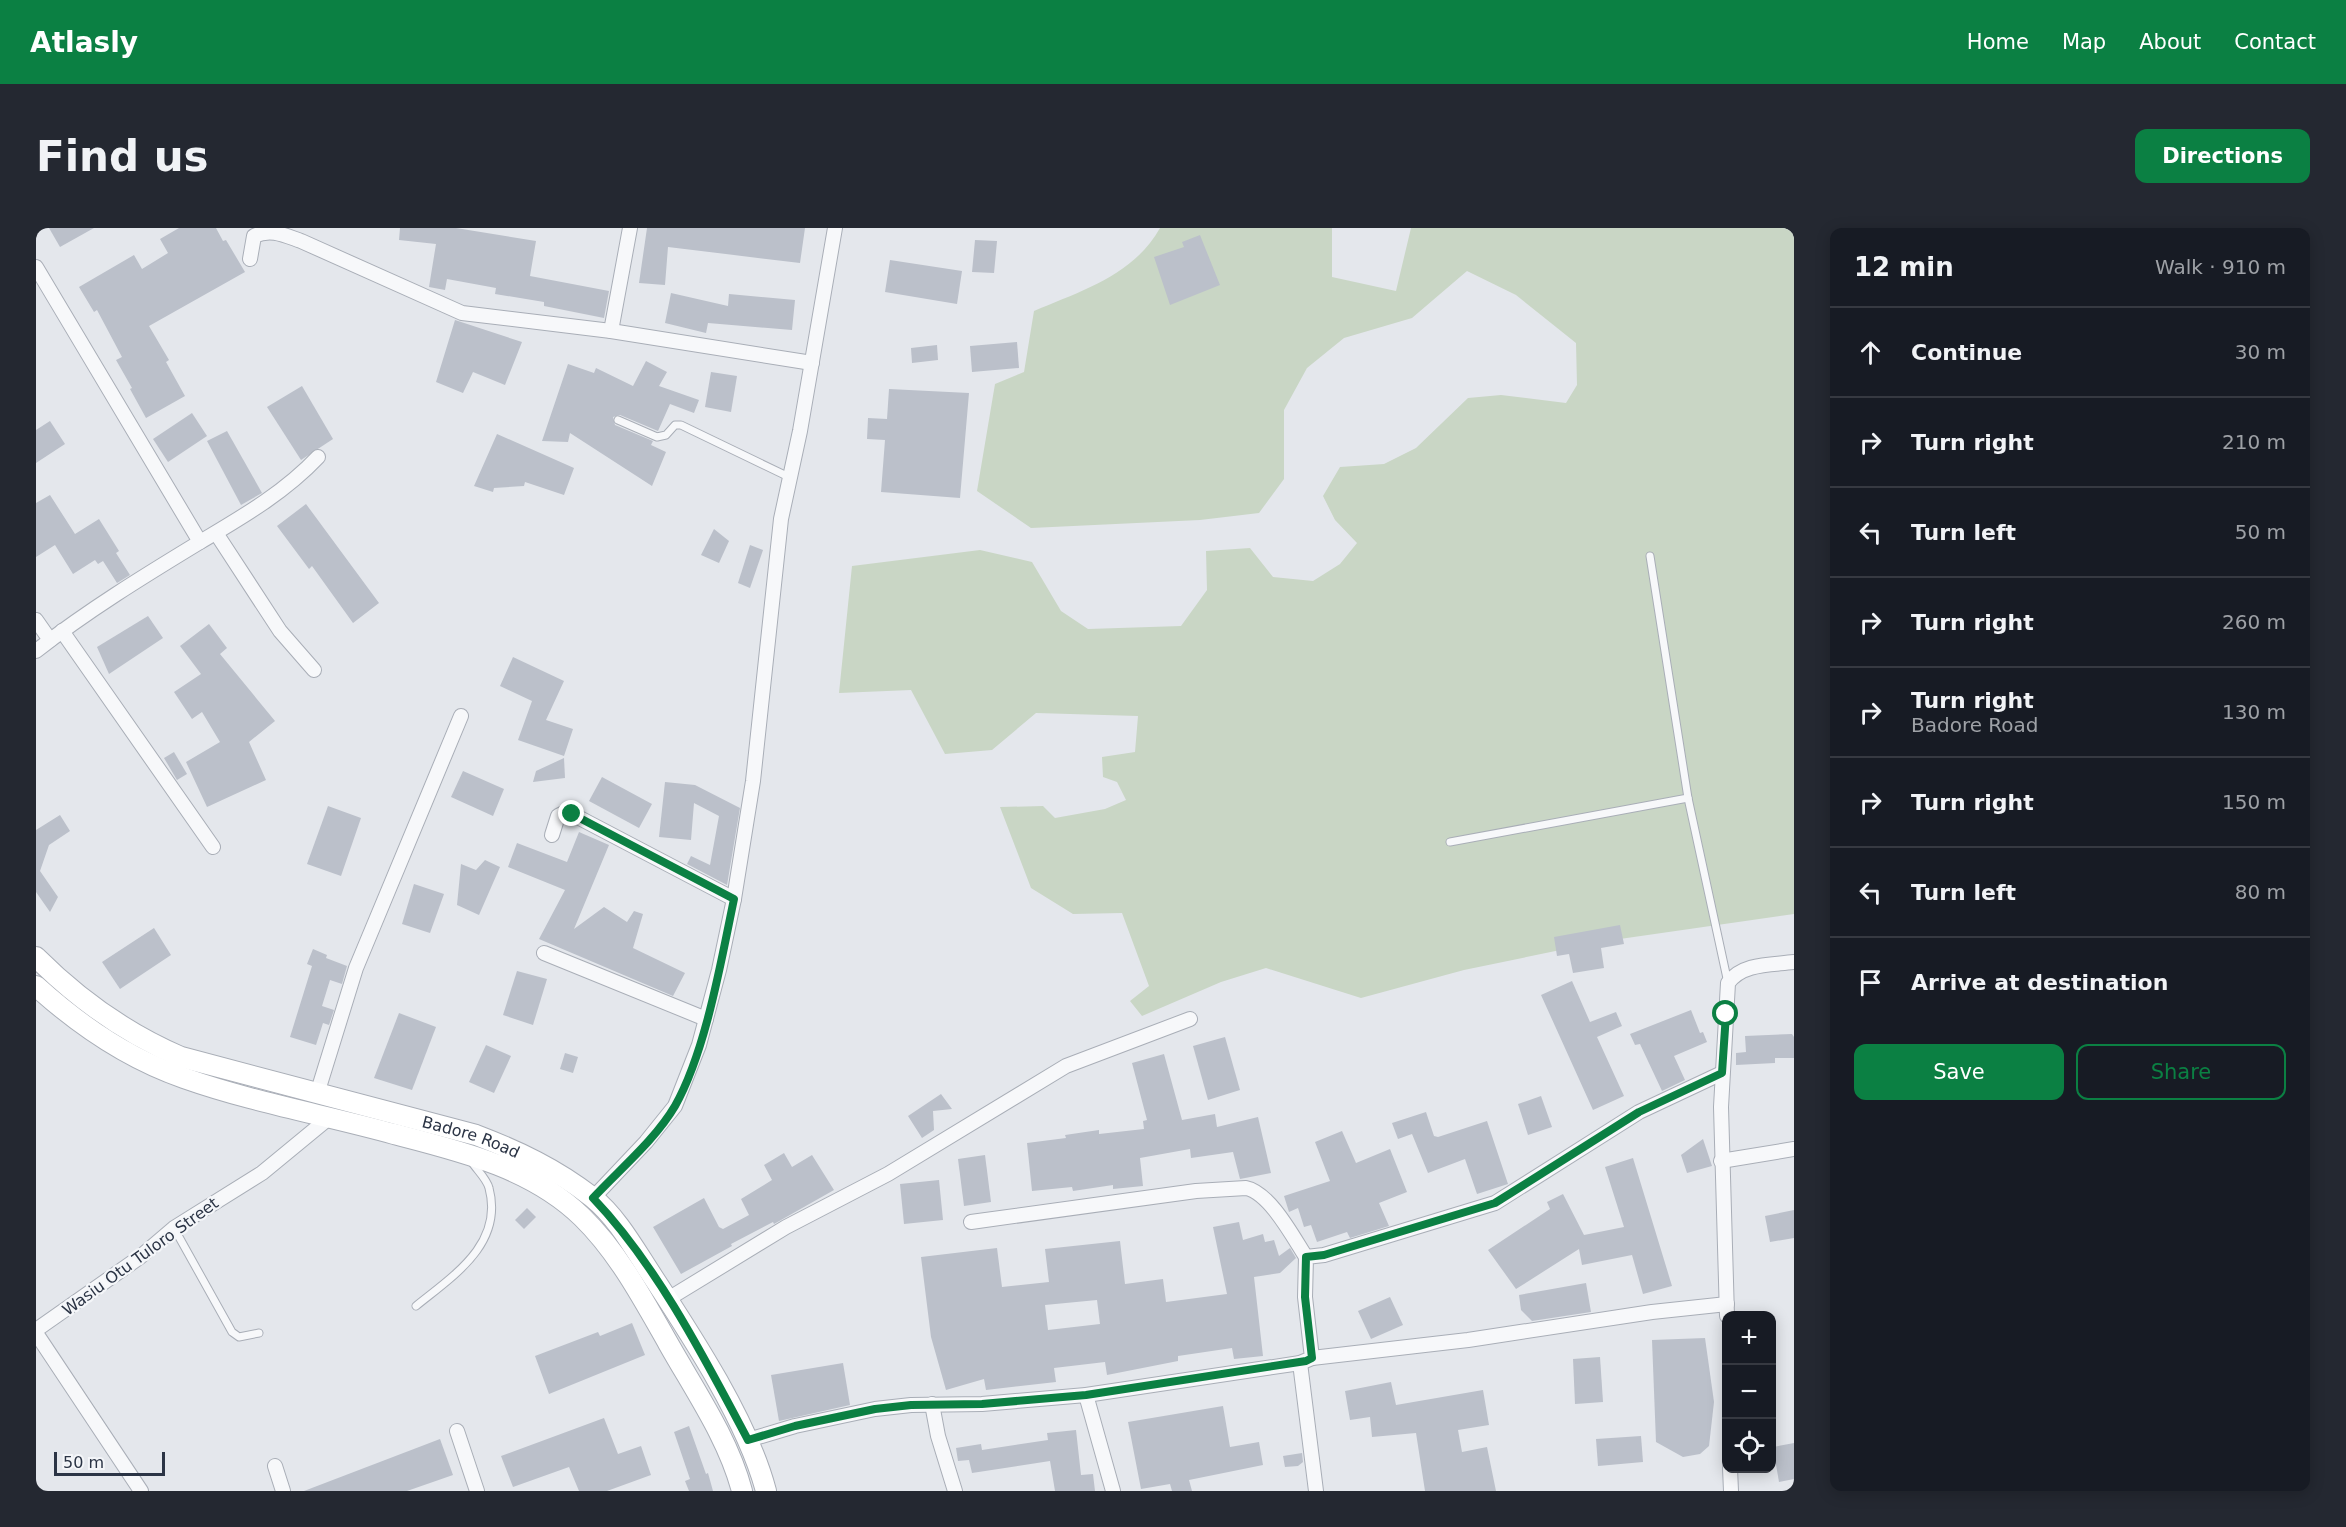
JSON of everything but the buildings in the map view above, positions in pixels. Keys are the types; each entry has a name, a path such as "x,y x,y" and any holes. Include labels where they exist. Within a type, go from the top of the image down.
{"main road":[{"name":"Badore Road","path":"36,957 75,995 151,1044 211,1066 438,1124 514,1149 554,1170 593,1198 622,1229 668,1299 748,1440 766,1491"},
{"name":"Badore Road","path":"36,986 78,1022 158,1068 204,1084 499,1164 548,1191 581,1216 608,1246 714,1421 737,1472 742,1491"}],"street":[{"path":"611,331 630,228"},
{"path":"593,1198 646,1142 675,1106 699,1045 706,1019 734,899 753,781 778,545 835,228"},
{"path":"250,259 254,236 264,231 277,233 301,241 462,313 611,331 812,363"},
{"path":"36,267 200,542"},
{"path":"36,651 62,631 265,503 292,482 318,457"},
{"path":"216,533 280,631 314,670"},
{"path":"36,620 50,640"},
{"path":"62,631 213,847"},
{"path":"317,1094 356,968 461,716"},
{"path":"552,835 558,816 564,813 572,814 734,899"},
{"path":"544,952 706,1019"},
{"path":"748,1440 795,1426 875,1409 932,1404 982,1404 1086,1395 1306,1360 1468,1340 1652,1312 1727,1310 1722,1161 1722,1073 1728,983 1735,972 1745,968 1794,962"},
{"path":"668,1299 786,1227 888,1174 1066,1066 1190,1019"},
{"path":"1306,1257 1324,1255 1495,1203 1639,1112 1722,1073"},
{"name":"Wasiu Otu Tuloro Street","path":"36,1332 140,1257 174,1228 262,1173 330,1117"},
{"path":"1722,1161 1794,1149"},
{"path":"971,1222 1196,1191 1245,1188 1254,1190 1264,1198 1306,1257 1306,1360 1316,1491"},
{"path":"36,1332 141,1491"},
{"path":"1086,1395 1113,1491"},
{"path":"932,1404 938,1437 954,1491"},
{"path":"457,1431 477,1491"},
{"path":"275,1466 283,1491"},
{"path":"1730,1473 1731,1491"}],"lane":[{"path":"618,420 657,437 666,435 675,424 681,425 791,478"},
{"path":"1650,556 1688,798 1728,983"},
{"path":"1450,842 1688,798"},
{"path":"416,1306 472,1259 487,1233 490,1211 489,1186 466,1154"},
{"path":"174,1228 232,1332 239,1337 260,1334"}],"green space":[{"path":"1160,228 1332,228 1332,277 1396,291 1411,228 1794,228 1794,914 1599,942 1464,970 1361,998 1266,968 1221,982 1142,1016 1130,1001 1149,986 1122,913 1073,914 1031,888 1000,807 1043,806 1055,818 1105,809 1126,800 1117,782 1103,777 1102,757 1135,752 1138,716 1036,713 992,750 945,754 911,690 839,693 852,566 980,550 1032,562 1061,611 1088,629 1181,626 1207,590 1206,551 1250,548 1273,577 1313,581 1340,564 1357,543 1335,520 1323,496 1340,467 1384,464 1416,448 1468,398 1501,395 1566,403 1577,385 1576,343 1516,295 1467,271 1412,318 1344,338 1307,368 1284,410 1284,479 1259,513 1200,520 1031,528 977,491 995,384 1024,372 1034,311 1105,280 1121,270 1149,244"}],"route":[{"path":"572,814 734,899 719,970 699,1045 675,1106 646,1142 593,1198 622,1229 668,1299 748,1440 795,1426 875,1409 932,1404 982,1404 1086,1395 1306,1361 1312,1358 1305,1297 1306,1257 1324,1255 1392,1232 1495,1203 1520,1190 1588,1142 1639,1112 1722,1073 1726,1014"}]}
